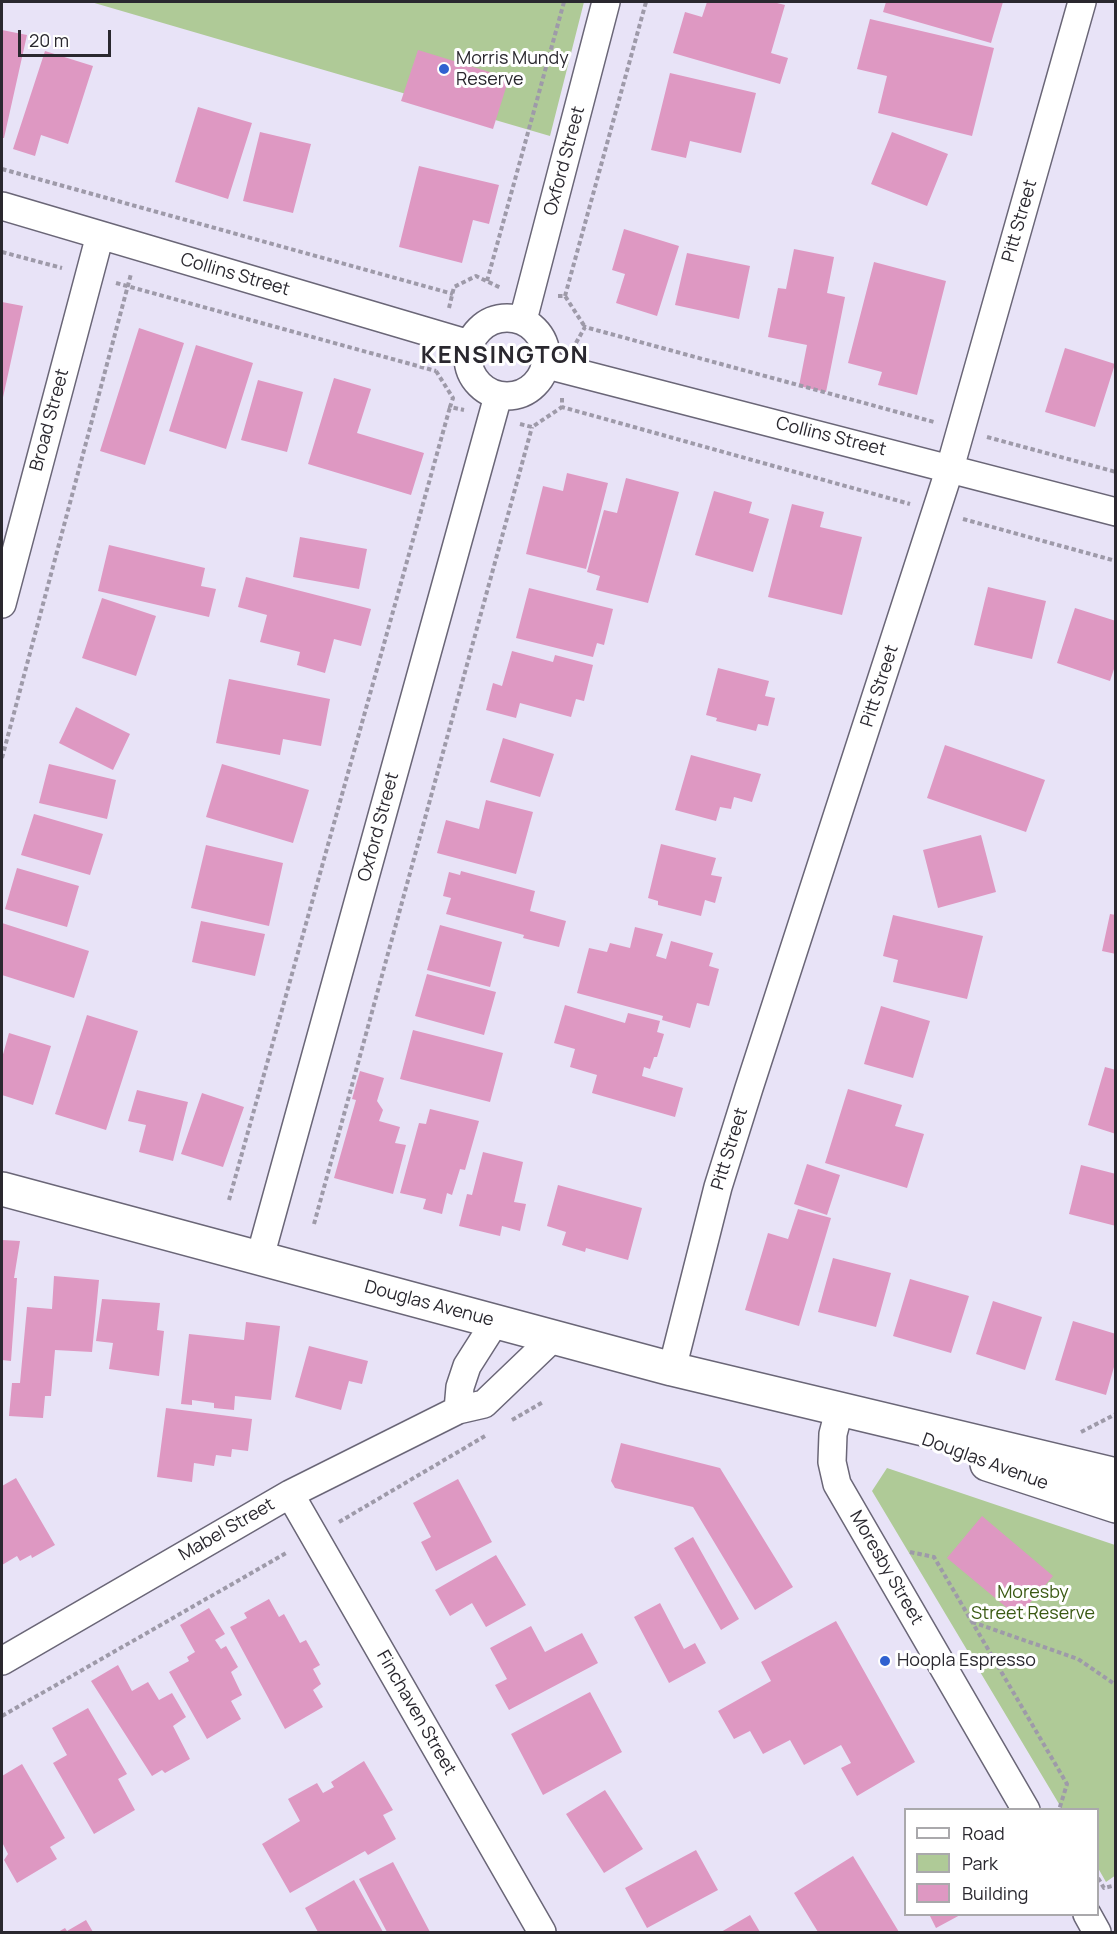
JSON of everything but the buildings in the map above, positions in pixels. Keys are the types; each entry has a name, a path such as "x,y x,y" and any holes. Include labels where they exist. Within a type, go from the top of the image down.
{"main road":[{"name":"Douglas Avenue","path":"2,1190 260,1257 672,1369 847,1413 1116,1475"},
{"name":"Douglas Avenue","path":"847,1413 1017,1475 1116,1506"}],"street":[{"name":"Oxford Street","path":"523,320 606,2"},
{"name":"Pitt Street","path":"672,1369 718,1187 950,468 1082,2"},
{"name":"Collins Street","path":"2,206 469,344"},
{"name":"Broad Street","path":"2,604 100,235"},
{"path":"501,317 523,320 537,330 546,346 547,364 537,383 519,395 498,396 478,385 467,366 469,344 481,326 501,317"},
{"name":"Collins Street","path":"547,364 1116,512"},
{"name":"Oxford Street","path":"260,1257 498,396"},
{"path":"458,1410 460,1387 467,1366 495,1322"},
{"name":"Mabel Street","path":"2,1661 290,1494 458,1410 484,1404 554,1337"},
{"name":"Moresby Street","path":"847,1413 833,1434 832,1462 837,1484 1025,1808"},
{"name":"Finchaven Street","path":"290,1494 542,1932"},
{"path":"1088,1916 1097,1932"}],"path":[{"path":"487,281 564,2"},
{"path":"565,296 646,2"},
{"path":"2,169 453,294"},
{"path":"2,758 149,210"},
{"path":"2,252 436,371"},
{"path":"229,1200 450,406"},
{"path":"314,1224 532,427"},
{"path":"503,1425 543,1402"},
{"path":"1081,1433 1116,1414"},
{"path":"2,1716 493,1431"},
{"path":"908,1551 934,1557 1067,1784 1059,1808"},
{"path":"288,1552 297,1558"},
{"path":"972,1622 1078,1659 1116,1685"},
{"path":"1099,1880 1104,1888 1116,1885"}],"green space":[{"name":"Morris Mundy Reserve","path":"91,2 584,2 550,136"},
{"name":"Moresby Street Reserve","path":"887,1468 1115,1545 1116,1875 1106,1882 1099,1870 1099,1808 1061,1808 872,1491"}],"place":[{"name":"Morris Mundy Reserve","path":"444,69"},
{"name":"Hoopla Espresso","path":"885,1661"}],"district":[{"name":"KENSINGTON","path":"505,356"}]}
